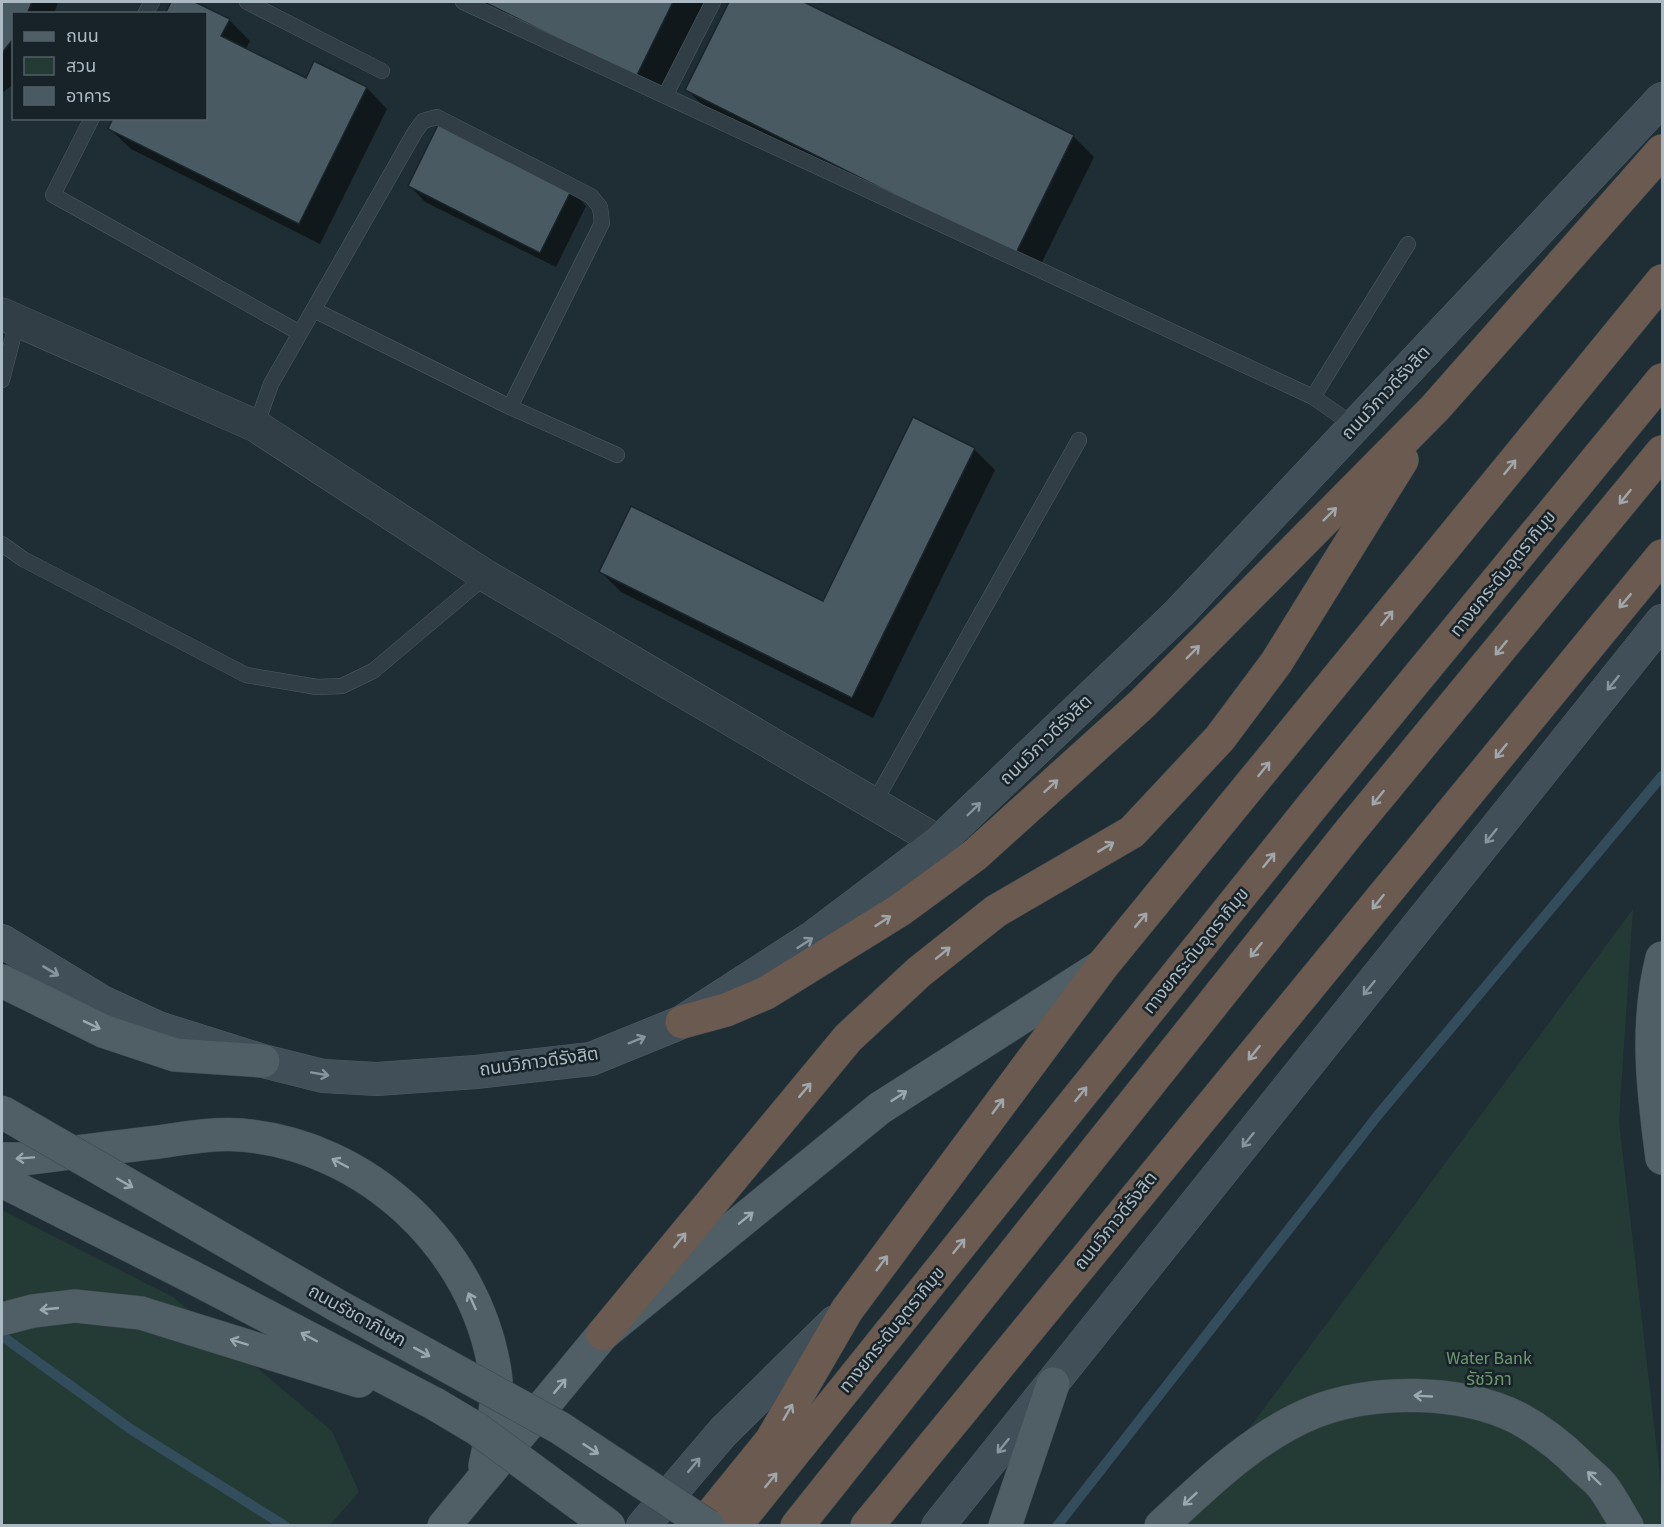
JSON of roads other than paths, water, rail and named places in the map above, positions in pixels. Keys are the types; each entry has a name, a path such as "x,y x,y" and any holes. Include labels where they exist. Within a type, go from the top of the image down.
{"highway":[{"path":"682,1022 726,1010 766,993 891,916 975,855 1142,704 1435,408 1662,151"},
{"path":"702,1526 771,1442 847,1310 1103,965 1662,282"},
{"name":"ทางยกระดับอุตราภิมุข","path":"735,1526 1306,814 1662,380"},
{"path":"603,1334 848,1038 919,972 996,911 1132,832 1220,738 1276,663 1435,408"},
{"path":"797,1526 1351,830 1662,452"},
{"name":"ถนนวิภาวดีรังสิต","path":"867,1526 1662,556"}],"main road":[{"name":"ถนนวิภาวดีรังสิต","path":"2,941 102,1002 158,1028 263,1061 323,1076 376,1079 477,1072 591,1059 682,1022 812,938 939,842 1179,613 1662,99"},
{"path":"938,1526 1662,621"},
{"path":"1662,958 1656,982 1652,1060 1652,1084 1662,1158"},
{"path":"444,1526 603,1334 880,1108 1103,965"},
{"path":"2,981 103,1031 175,1055 263,1061"},
{"name":"ถนนรัชดาภิเษก","path":"2,1112 338,1306 560,1428 708,1526"},
{"path":"2,1159 24,1159 202,1136 240,1135 285,1142 322,1153 365,1177 406,1207 439,1244 466,1286 484,1328 496,1373 496,1404 483,1480"},
{"path":"2,1181 262,1312 435,1404 477,1429 609,1526"},
{"path":"2,1319 33,1311 75,1306 141,1313 435,1404"},
{"path":"643,1526 723,1432 847,1310"},
{"path":"1005,1526 1053,1384"},
{"path":"1161,1526 1218,1472 1278,1431 1312,1413 1345,1401 1388,1394 1434,1397 1483,1406 1527,1425 1565,1450 1602,1486 1627,1526"}],"street":[{"path":"9,318 256,426 486,576 873,806 939,842"}],"lane":[{"path":"247,2 382,71"},
{"path":"463,2 1313,397 1354,426"},
{"path":"665,96 712,2"},
{"path":"256,426 271,384 416,132 423,121 437,117 591,196 600,207 602,224 510,407"},
{"path":"91,120 53,195 300,333"},
{"path":"1313,397 1408,244"},
{"path":"314,310 510,407 616,455"},
{"path":"2,380 9,318"},
{"path":"873,806 1079,440"},
{"path":"2,544 24,559 246,675 317,687 342,686 373,671 486,576"}],"waterway":[{"path":"1057,1526 1378,1115 1662,776"},
{"path":"2,1336 132,1430 285,1526"}],"park label":[{"name":"Water Bank รัชวิภา","path":"1489,1368"}]}
